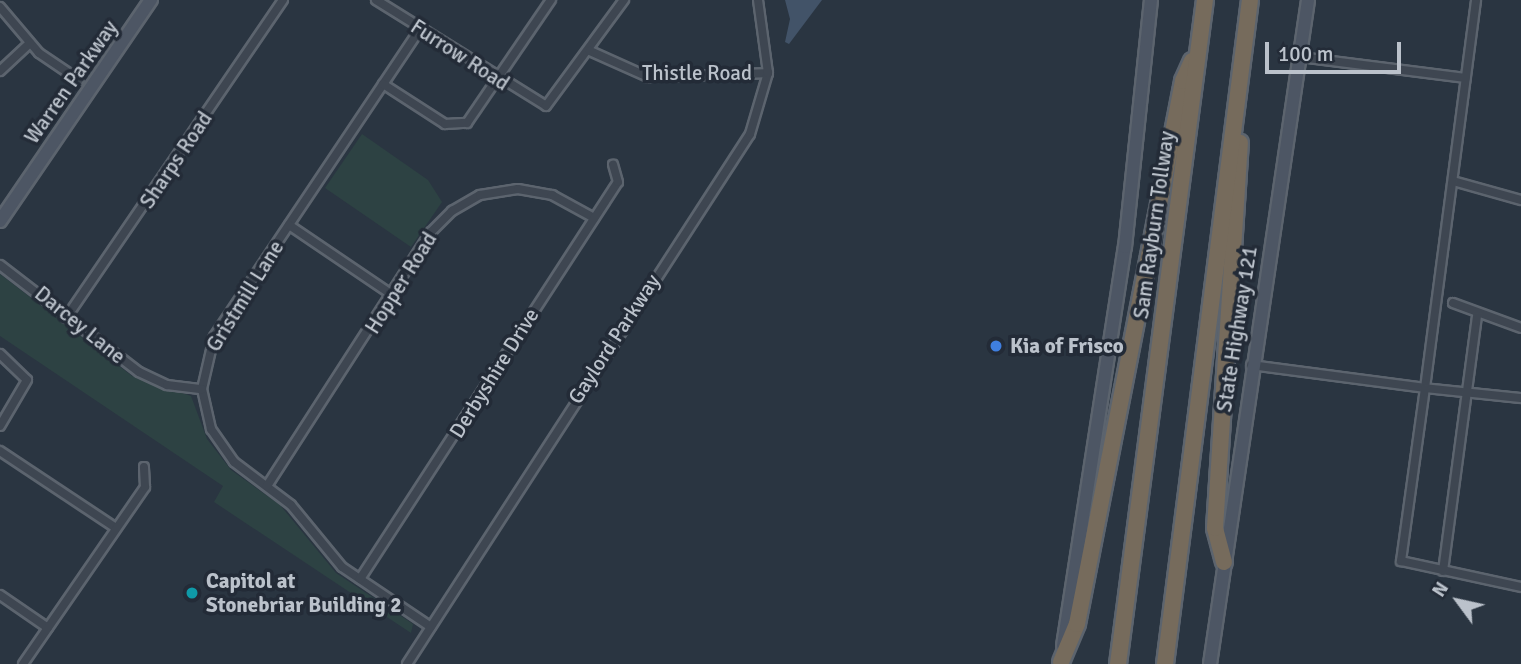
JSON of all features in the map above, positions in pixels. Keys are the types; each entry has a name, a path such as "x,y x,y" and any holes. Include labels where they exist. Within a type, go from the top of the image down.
{"highway":[{"name":"Sam Rayburn Tollway","path":"1118,664 1205,0"},
{"path":"1165,664 1250,0"},
{"path":"1061,663 1077,624 1183,81 1200,46"},
{"path":"1224,562 1215,528 1240,167 1239,89"}],"main road":[{"name":"Warren Parkway","path":"0,221 151,0"},
{"path":"1061,663 1125,247 1151,0"},
{"name":"State Highway 121","path":"1210,664 1251,365 1308,0"}],"street":[{"name":"Sharps Road","path":"66,318 283,0"},
{"name":"Furrow Road","path":"376,0 497,81 546,106 590,51"},
{"path":"383,84 455,127 470,121 551,0"},
{"path":"590,51 624,0"},
{"name":"Gaylord Parkway","path":"407,664 745,143 768,73 758,0"},
{"path":"1476,0 1401,561 1521,587"},
{"path":"0,8 30,43 79,79"},
{"name":"Gristmill Lane","path":"202,389 214,337 420,29"},
{"path":"0,71 30,43"},
{"name":"Thistle Road","path":"590,51 648,77 768,73"},
{"path":"1300,58 1466,78"},
{"name":"Derbyshire Drive","path":"360,579 618,182 613,165"},
{"path":"1453,181 1521,200"},
{"name":"Hopper Road","path":"267,486 394,296 437,225 480,195 538,191 594,218"},
{"path":"289,225 394,296"},
{"name":"Darcey Lane","path":"0,265 66,318 146,376 202,389"},
{"path":"1452,303 1470,307 1477,316 1521,328"},
{"path":"1443,570 1477,316"},
{"path":"0,354 27,380 0,426"},
{"path":"1251,365 1521,398"},
{"path":"202,389 219,444 267,486 360,579 430,627"},
{"path":"0,451 116,528"},
{"path":"23,664 145,487 144,467"},
{"path":"0,596 48,628"}],"green space":[{"path":"362,134 428,180 442,202 411,247 325,188"},
{"path":"0,274 132,376 191,396 207,439 231,470 280,505 336,573 413,624 411,633 214,502 223,486 0,336"}],"water":[{"path":"785,0 822,0 789,44 785,42 790,19"}],"place":[{"name":"Kia of Frisco","path":"996,346"},
{"name":"Capitol at Stonebriar Building 2","path":"192,593"}]}
